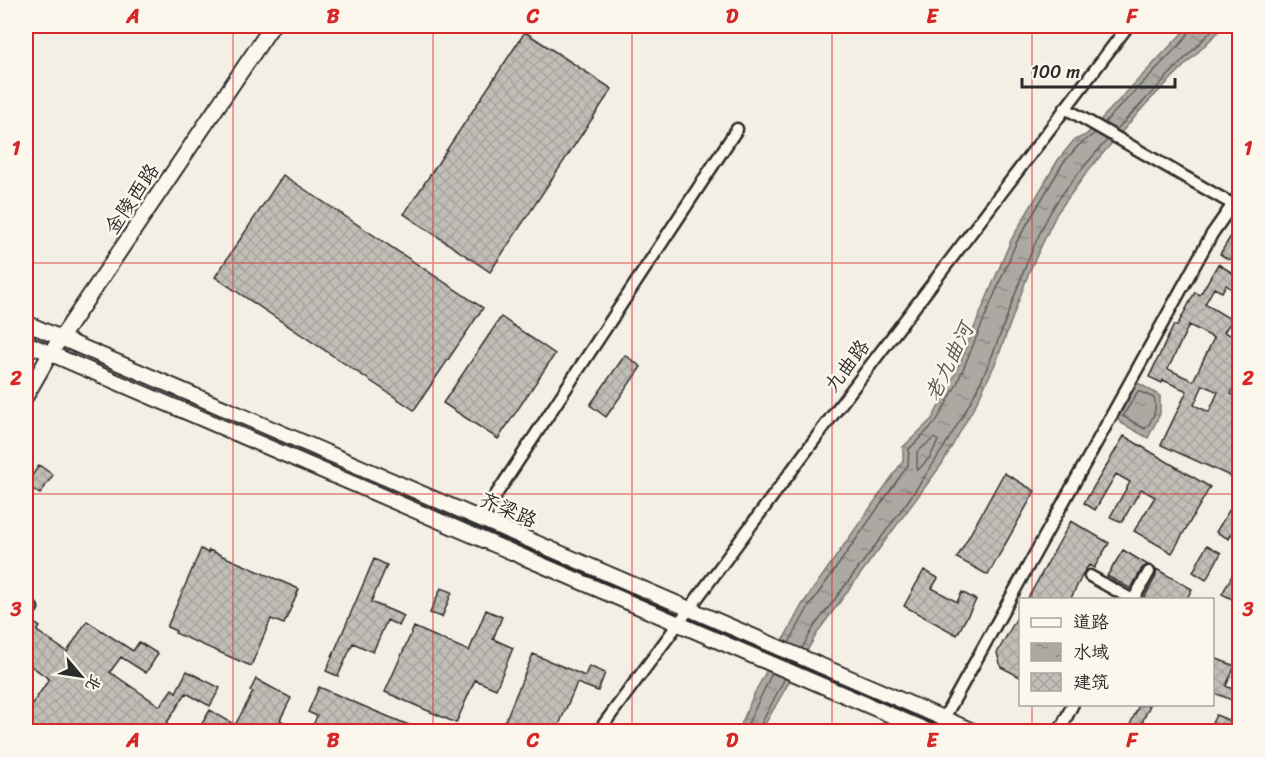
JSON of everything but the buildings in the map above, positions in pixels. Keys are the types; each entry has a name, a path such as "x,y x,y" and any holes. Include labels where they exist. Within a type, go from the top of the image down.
{"main road":[{"name":"金陵西路","path":"26,396 50,354 272,26"},
{"name":"齐梁路","path":"26,323 975,732"},
{"name":"齐梁路","path":"26,343 930,732"}],"street":[{"name":"九曲路","path":"598,732 1128,26"},
{"path":"1065,108 1236,206"},
{"path":"480,519 737,129"},
{"path":"944,718 1212,234 1236,206 1239,194"},
{"path":"1134,598 1149,572"},
{"path":"1090,576 1129,598"},
{"path":"1059,732 1072,706"}],"water":[{"path":"1189,26 1224,26 1146,104 1091,167 1057,213 1029,272 997,360 977,402 942,464 819,630 761,731 738,732 754,694 802,605 903,461 903,447 932,419 951,383 1011,240 1058,160 1074,140 1086,135"},
{"path":"1134,384 1140,384 1160,396 1160,414 1148,438 1121,423 1117,418"}],"water label":[{"name":"老九曲河","path":"949,362"}]}
